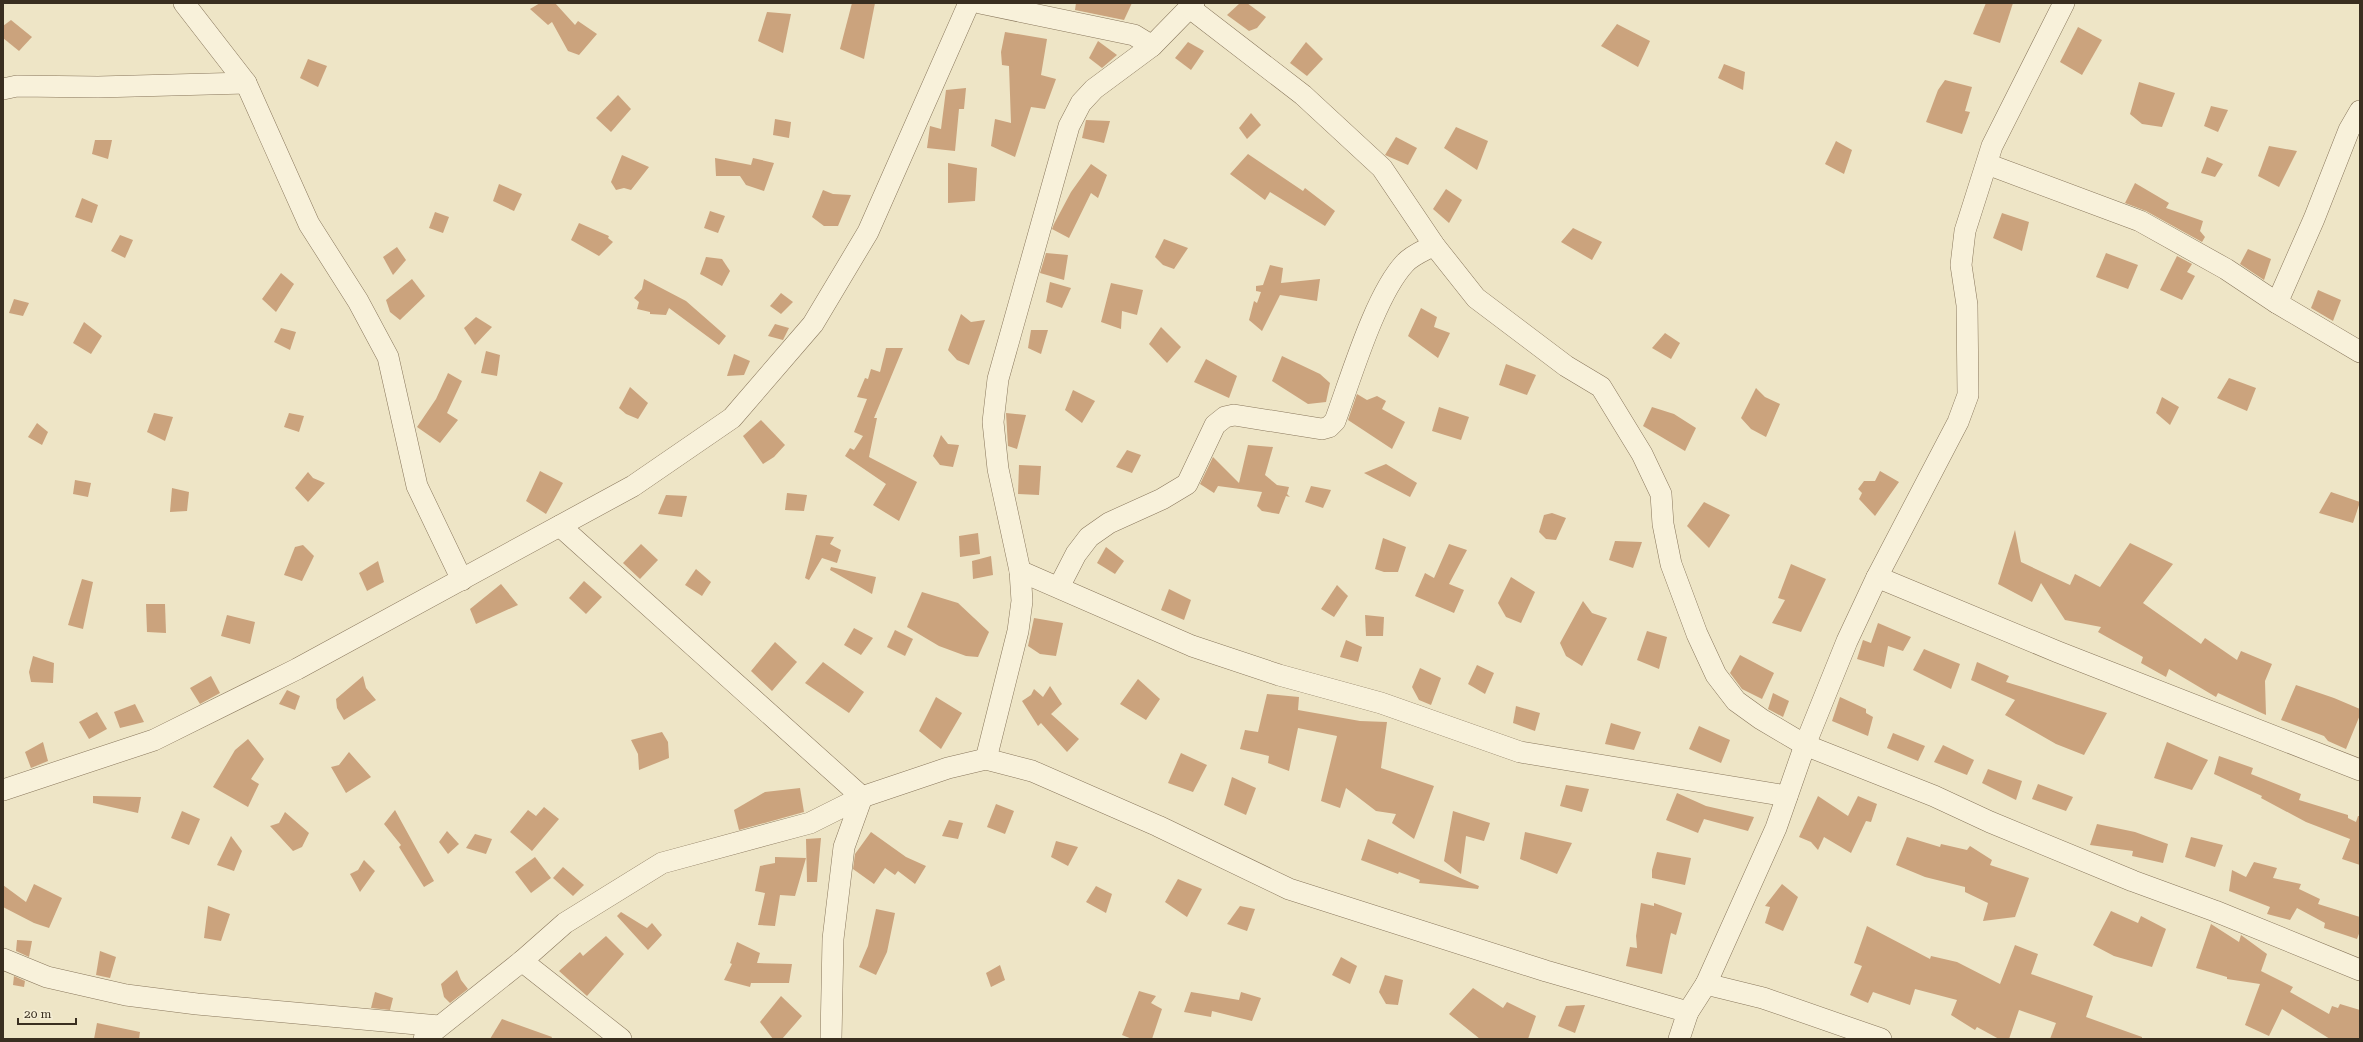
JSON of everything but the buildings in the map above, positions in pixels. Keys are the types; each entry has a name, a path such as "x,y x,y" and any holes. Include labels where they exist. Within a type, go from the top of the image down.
{"street":[{"path":"184,3 246,83 310,224 358,301 388,357 417,486 462,580"},
{"path":"3,790 154,740 297,669 633,486 732,418 813,324 868,232 970,3"},
{"path":"980,3 1134,35 1152,46"},
{"path":"1679,1039 1688,1012 1706,984 1776,828 1805,745 1847,641 1877,577 1958,422 1968,395 1966,305 1961,265 1965,231 1992,146 2064,3"},
{"path":"986,759 1018,631 1022,601 1020,571 998,469 993,422 998,378 1068,126 1081,103 1094,89 1152,46 1192,5 1303,96 1382,168 1434,245 1476,298 1566,366 1601,387 1642,454 1661,494 1662,524 1671,564 1697,634 1716,675 1736,701 1761,719 1805,745 1934,796 1990,822 2133,881 2215,911 2360,970"},
{"path":"3,89 17,86 98,87 246,83"},
{"path":"2277,303 2314,219 2349,130 2360,111"},
{"path":"1987,164 2140,221 2226,270 2277,303 2360,352"},
{"path":"1059,587 1076,554 1089,537 1109,523 1162,499 1187,484 1215,425 1225,417 1234,415 1322,429 1330,427 1335,421 1371,326 1391,281 1406,262 1434,245"},
{"path":"560,526 862,797"},
{"path":"1020,571 1192,646 1279,674 1381,703 1520,752 1787,796"},
{"path":"1877,577 2058,652 2360,770"},
{"path":"424,1039 522,962 565,923 662,863 810,823 862,797 948,768 986,759 1032,771 1158,826 1289,889 1546,971 1688,1012"},
{"path":"831,1039 833,939 844,847 862,797"},
{"path":"3,959 47,977 126,995 196,1004 439,1026"},
{"path":"522,962 621,1039"},
{"path":"1706,984 1763,998 1881,1039"}]}
